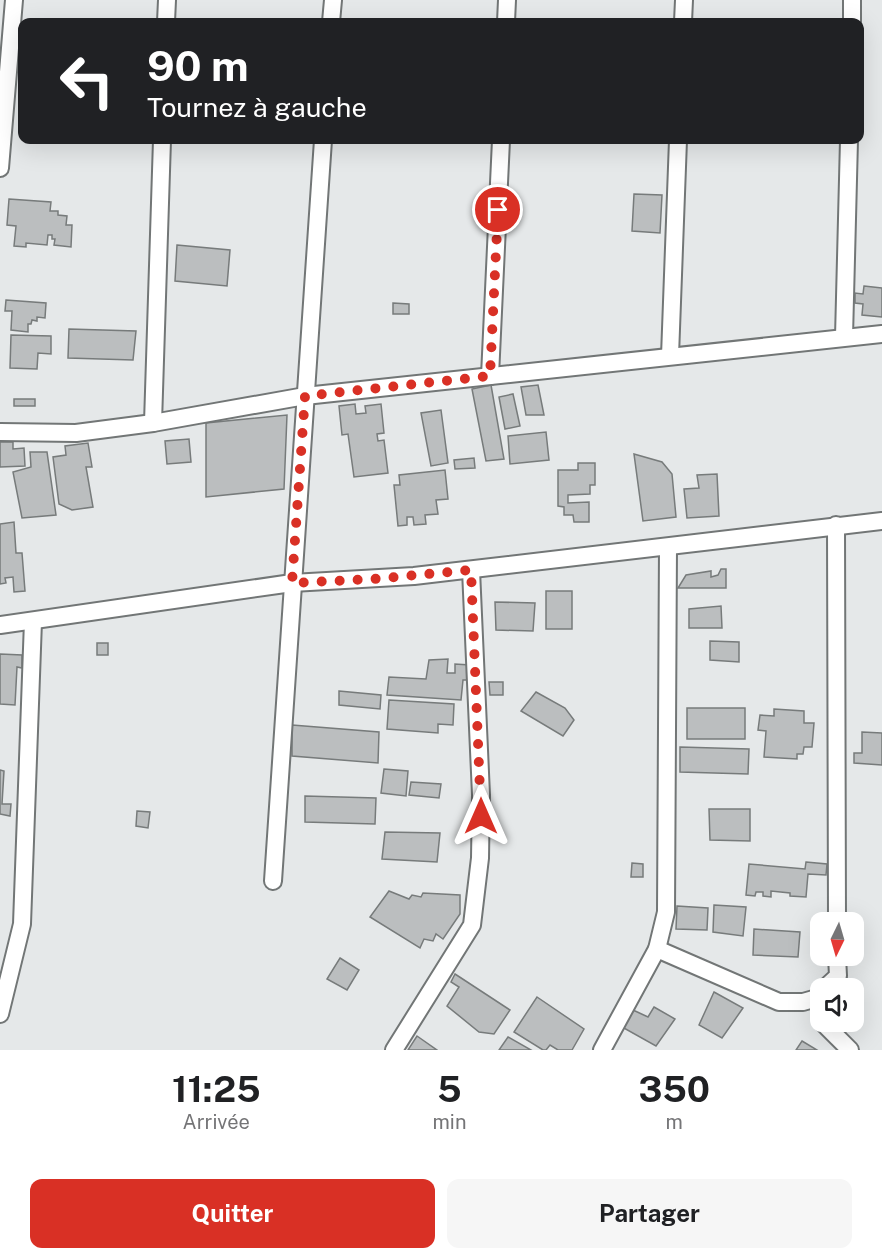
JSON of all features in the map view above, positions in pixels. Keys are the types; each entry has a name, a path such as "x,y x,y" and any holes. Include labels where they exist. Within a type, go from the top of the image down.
{"street":[{"path":"0,168 14,0"},
{"path":"166,18 167,0"},
{"path":"331,18 333,0"},
{"path":"506,18 507,0"},
{"path":"683,18 684,0"},
{"path":"852,0 852,18"},
{"path":"153,423 162,144"},
{"path":"273,881 323,144"},
{"path":"490,376 501,144"},
{"path":"670,356 678,144"},
{"path":"844,337 849,144"},
{"path":"0,432 76,433 153,423 305,396 882,334"},
{"path":"0,625 292,583 384,579 471,570 882,521"},
{"path":"836,525 837,912"},
{"path":"602,1050 657,949 666,912 668,547"},
{"path":"394,1050 472,925 480,858 481,795 471,570"},
{"path":"0,1014 22,924 33,621"},
{"path":"657,949 779,1002 810,1000"},
{"path":"803,1002 810,1009"},
{"path":"832,1032 850,1050"}],"building":[{"path":"634,194 662,195 660,233 632,231"},
{"path":"9,199 51,202 50,211 58,211 58,215 67,216 66,225 72,225 71,247 54,245 55,239 52,239 52,235 48,235 47,245 26,243 26,247 14,246 16,226 7,225"},
{"path":"177,245 230,250 227,286 175,281"},
{"path":"864,286 882,288 882,317 862,315 863,304 855,303 855,293 863,294"},
{"path":"6,300 46,303 45,318 37,317 37,321 32,320 31,324 28,324 28,332 11,330 12,311 5,311"},
{"path":"393,303 409,304 409,314 393,314"},
{"path":"69,329 136,331 133,360 68,358"},
{"path":"11,335 51,336 51,354 38,353 37,369 10,368"},
{"path":"491,385 504,459 486,461 472,389"},
{"path":"538,385 544,415 526,415 521,387"},
{"path":"513,394 520,426 505,429 499,397"},
{"path":"14,399 35,399 35,406 14,406"},
{"path":"355,404 356,414 366,413 365,406 381,404 384,433 377,434 378,441 384,440 388,473 354,477 348,434 342,435 339,406"},
{"path":"441,410 448,463 431,466 421,413"},
{"path":"287,415 284,489 206,497 206,423"},
{"path":"546,432 549,460 510,464 508,436"},
{"path":"189,439 191,462 167,464 165,441"},
{"path":"0,442 13,442 13,449 24,448 25,466 0,467"},
{"path":"88,443 92,467 86,467 93,507 72,510 59,504 53,457 66,455 65,446"},
{"path":"30,452 47,452 56,515 22,518 13,472 31,467"},
{"path":"634,454 662,462 672,474 676,517 643,521"},
{"path":"474,458 475,468 455,469 454,460"},
{"path":"578,463 595,463 595,485 590,485 590,494 568,495 568,503 589,502 589,522 574,522 573,515 564,515 564,507 558,506 558,470 578,470"},
{"path":"445,470 448,499 436,500 438,514 425,515 426,524 414,525 413,517 407,517 407,525 398,526 394,485 400,485 399,475"},
{"path":"717,474 719,516 687,518 684,489 699,488 697,475"},
{"path":"14,522 16,553 22,553 25,591 14,592 13,577 5,578 6,583 0,584 0,524"},
{"path":"721,569 726,569 726,588 678,588 686,575 711,571 711,577 718,575"},
{"path":"546,591 572,591 572,629 546,629"},
{"path":"495,602 535,603 533,631 496,630"},
{"path":"721,606 722,628 689,628 689,609"},
{"path":"710,641 739,642 739,662 710,660"},
{"path":"97,643 108,643 108,655 97,655"},
{"path":"0,654 22,655 22,668 17,667 15,705 0,704"},
{"path":"448,659 447,673 455,673 455,664 470,665 468,680 463,680 461,700 387,695 389,677 426,679 429,660"},
{"path":"489,682 503,682 503,695 490,695"},
{"path":"339,691 381,695 380,709 339,705"},
{"path":"536,692 565,708 574,720 563,736 521,711"},
{"path":"389,700 454,704 453,725 438,724 438,733 387,729"},
{"path":"687,708 745,708 745,739 687,739"},
{"path":"774,709 804,711 804,723 814,723 812,747 804,747 803,754 797,754 797,759 764,757 766,731 758,730 760,715 774,716"},
{"path":"292,725 379,732 378,763 292,756"},
{"path":"862,732 882,733 882,765 854,763 854,753 862,753"},
{"path":"680,747 749,749 748,774 680,772"},
{"path":"384,769 408,771 406,796 381,793"},
{"path":"0,770 4,771 2,804 11,804 10,816 0,814"},
{"path":"411,782 441,784 439,798 409,795"},
{"path":"305,796 376,798 375,824 305,822"},
{"path":"709,809 750,809 750,841 710,840"},
{"path":"137,811 150,812 148,828 136,826"},
{"path":"385,832 440,833 437,862 382,859"},
{"path":"806,862 827,864 826,875 808,874 806,897 771,891 771,897 763,896 763,892 756,892 755,896 746,895 749,864 805,869"},
{"path":"632,863 643,864 643,877 631,877"},
{"path":"389,891 409,899 412,895 421,897 423,893 460,895 460,914 443,939 436,934 433,941 424,939 420,948 370,917"},
{"path":"714,905 746,907 743,936 713,932"},
{"path":"677,906 708,908 707,930 676,929"},
{"path":"754,929 800,932 798,957 753,955"},
{"path":"340,958 359,970 347,990 327,979"},
{"path":"455,974 510,1010 494,1034 479,1032 447,1006 459,987 451,982"},
{"path":"714,992 743,1008 722,1038 699,1025"},
{"path":"537,997 584,1029 572,1050 558,1050 550,1045 543,1050 514,1032"},
{"path":"654,1007 675,1019 656,1046 622,1027 633,1010 648,1017"},
{"path":"417,1036 437,1050 408,1050"},
{"path":"508,1037 531,1050 499,1050"},
{"path":"802,1041 817,1050 796,1050"}],"route":[{"path":"481,816 471,570 354,581 292,583 305,396 490,376 498,210"}]}
